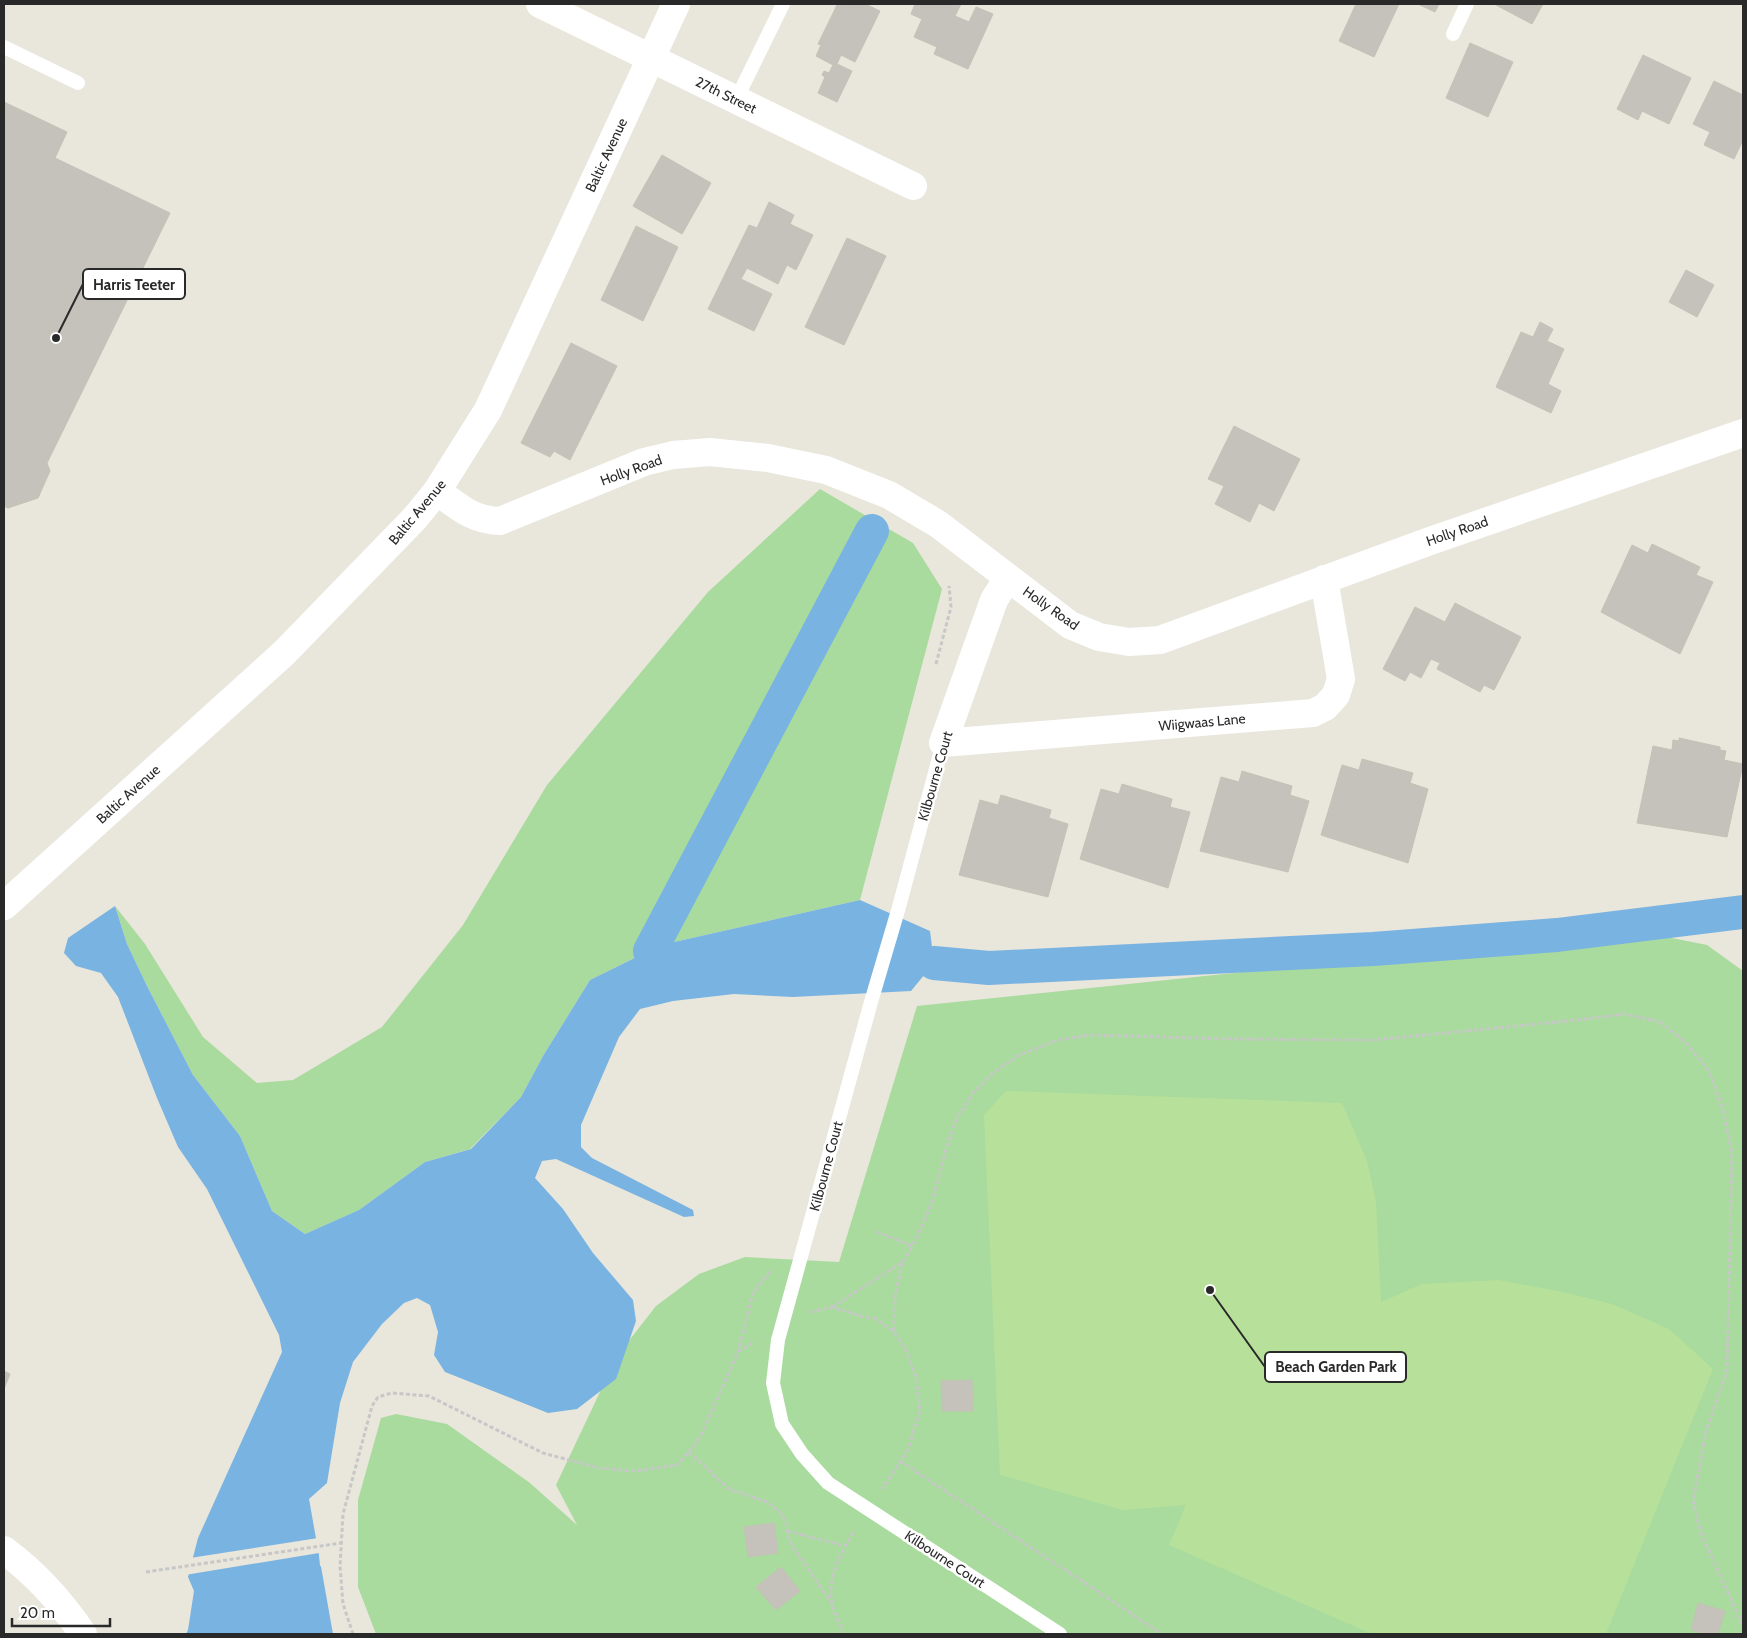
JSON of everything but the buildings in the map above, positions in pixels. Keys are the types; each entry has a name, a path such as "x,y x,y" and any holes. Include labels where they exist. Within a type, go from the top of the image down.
{"street":[{"name":"27th Street","path":"540,4 913,186"},
{"name":"Baltic Avenue","path":"4,906 284,653 415,518 437,491 488,410 676,4"},
{"name":"Holly Road","path":"437,491 469,514 489,521 500,521 644,462 673,455 710,452 768,458 826,470 889,495 938,524 1070,625 1099,637 1129,642 1160,640 1324,579 1743,433"},
{"name":"Kilbourne Court","path":"943,743 994,600 1008,578"},
{"name":"Wiigwaas Lane","path":"943,743 1313,713 1325,707 1336,695 1341,679 1324,579"},
{"path":"4,1550 22,1563 47,1589 83,1634"}],"lane":[{"path":"736,100 784,4"},
{"path":"1453,34 1467,4"},
{"path":"4,47 78,83"},
{"name":"Kilbourne Court","path":"943,743 778,1340 773,1383 782,1424 802,1454 828,1483 1060,1634"}],"path":[{"path":"949,586 951,607"},
{"path":"894,1332 895,1297 902,1262 912,1246 931,1205 956,1120 973,1093 993,1072 1019,1055 1058,1040 1089,1035 1373,1040 1624,1014 1661,1022 1687,1044 1709,1071 1722,1106 1732,1153 1727,1371 1706,1431 1697,1471 1693,1501 1701,1533 1743,1626"},
{"path":"877,1232 912,1246"},
{"path":"738,1352 807,1313 832,1306 902,1262"},
{"path":"353,1634 343,1604 340,1566 343,1514 372,1406 378,1397 392,1393 429,1396 543,1453 598,1468 635,1471 677,1465 702,1433 738,1352 754,1293 774,1266"},
{"path":"832,1306 876,1319 894,1332 905,1348 916,1377 920,1410 908,1450 845,1546 835,1570 831,1593 832,1605"},
{"path":"689,1452 729,1489 767,1502 780,1512 786,1522 789,1541 832,1605 843,1634"},
{"path":"900,1461 1162,1634"},
{"path":"787,1531 845,1546"},
{"path":"146,1572 341,1542"}],"green space":[{"path":"820,489 913,543 942,589 860,900 661,945 590,980 543,1056 521,1097 470,1149 425,1162 359,1210 305,1234 272,1211 240,1136 193,1075 147,986 127,944 115,906 145,944 203,1037 257,1083 293,1080 382,1027 463,925 547,785 708,592"},
{"path":"1637,931 1707,945 1743,971 1743,1634 376,1634 358,1587 358,1500 381,1418 396,1414 447,1424 530,1483 577,1525 556,1485 617,1356 656,1306 699,1274 745,1257 839,1262 917,1006"},
{"path":"1006,1091 1342,1103 1367,1161 1376,1202 1381,1302 1422,1284 1498,1280 1563,1292 1612,1304 1669,1329 1713,1369 1606,1634 1372,1634 1169,1545 1186,1505 1123,1510 1000,1475 984,1115"}],"water":[{"path":"860,900 930,931 934,963 911,991 793,997 734,994 673,1001 640,1009 619,1037 581,1125 581,1147 592,1158 693,1210 694,1216 684,1217 556,1159 542,1161 535,1178 563,1209 593,1253 633,1300 636,1321 616,1379 577,1409 548,1413 445,1372 434,1355 438,1332 430,1305 417,1298 404,1303 382,1324 353,1362 340,1403 327,1483 309,1499 333,1634 186,1634 194,1591 188,1577 198,1538 282,1352 279,1335 207,1189 178,1147 118,997 101,973 76,966 64,953 68,938 115,906 127,944 193,1075 240,1136 272,1211 305,1234 359,1210 425,1162 471,1149 521,1097 543,1056 590,980 661,945"}],"pier":[{"path":"318,1538 323,1566 320,1566 319,1553 185,1575 190,1558"}],"waterway":[{"path":"650,951 872,531"},
{"path":"934,963 989,968 1373,949 1557,935 1743,912"}],"place":[{"name":"Harris Teeter","path":"56,338"},
{"name":"Beach Garden Park","path":"1210,1290"}]}
